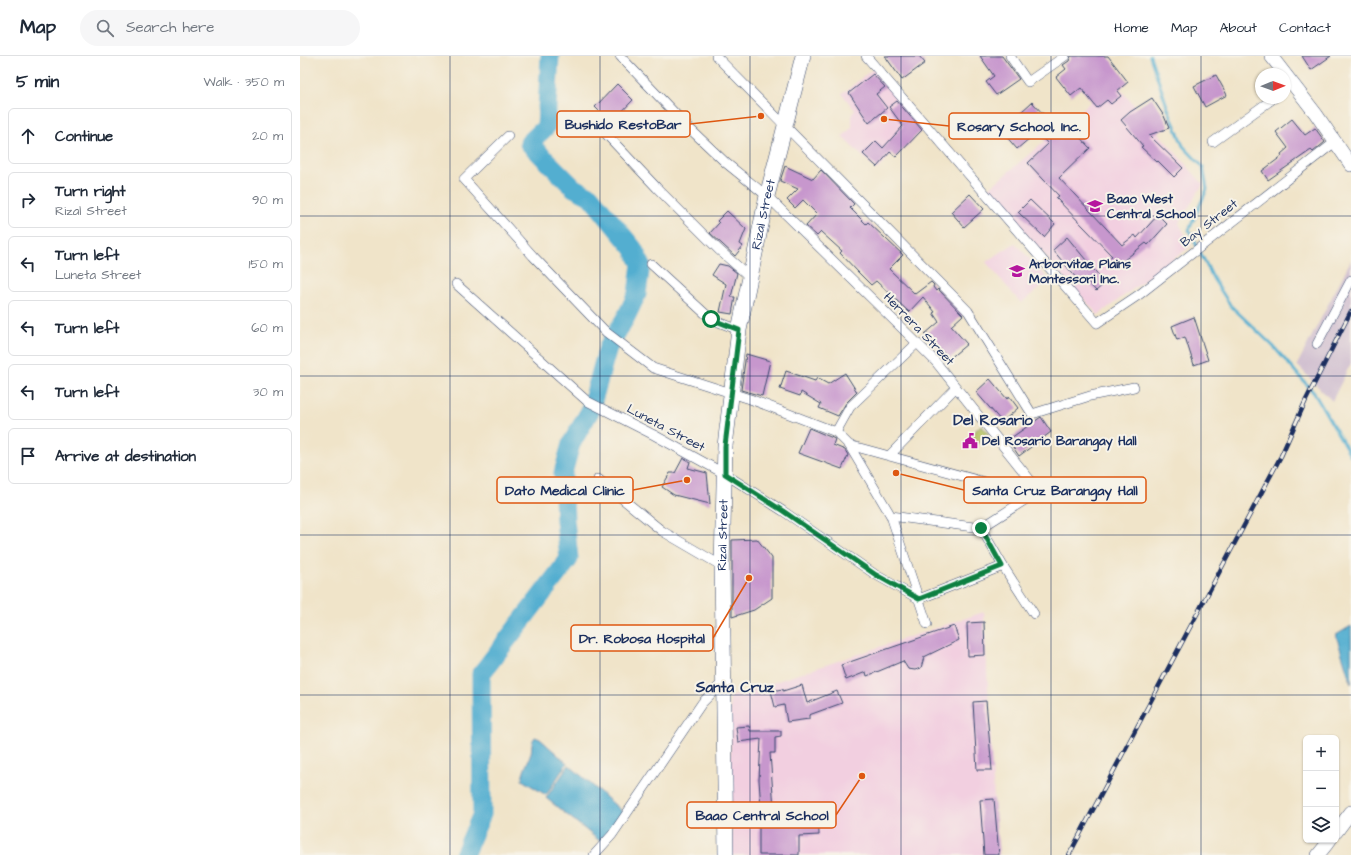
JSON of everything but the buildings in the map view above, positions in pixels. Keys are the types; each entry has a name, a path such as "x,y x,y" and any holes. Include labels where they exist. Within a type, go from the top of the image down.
{"main road":[{"name":"Rizal Street","path":"726,855 722,566 725,446 730,393 739,330 767,196 803,56"}],"street":[{"name":"Herrera Street","path":"620,56 689,128 726,162 767,196 917,343 956,387 1036,493"},
{"path":"716,56 968,311 1032,414 1090,396 1134,387"},
{"name":"Bay Street","path":"866,56 1097,323 1190,255 1335,142"},
{"path":"1010,56 1028,82 1065,56"},
{"path":"1271,56 1278,68"},
{"path":"1291,89 1335,142 1351,165"},
{"path":"1213,142 1266,104"},
{"path":"606,134 696,228 730,261 750,277"},
{"path":"508,136 464,179 532,256 606,332 654,368 730,393 836,432 849,446 891,516 928,624"},
{"path":"651,264 711,319 739,330"},
{"path":"1317,344 1351,280"},
{"name":"Luneta Street","path":"456,284 587,401 654,435 725,474 783,511 876,575 919,599"},
{"path":"836,432 850,407 917,343"},
{"path":"889,456 956,387"},
{"path":"849,446 1036,493"},
{"path":"598,479 662,531 722,566"},
{"path":"891,516 981,528 1036,493"},
{"path":"981,528 1002,566 1034,614"},
{"path":"919,599 1002,566"},
{"path":"594,855 612,835 702,702 723,682"},
{"path":"1339,828 1351,812"},
{"path":"1318,855 1328,843"}],"shaded area":[{"path":"874,68 919,124 877,170 842,137 852,127 852,114 855,110 842,94"},
{"name":"Baao West Central School","path":"1114,82 1203,184 1179,223 1191,246 1098,315 987,190"},
{"name":"Arborvitae Plains Montessori Inc.","path":"1015,243 1049,280 1021,303 986,262"},
{"path":"1351,260 1351,363 1332,401 1297,365"},
{"path":"984,612 997,855 732,855 730,697"}],"green space":[{"path":"981,425 989,435 978,444 971,435"}],"water":[{"path":"1351,626 1351,684 1336,635"},
{"path":"535,737 540,739 567,763 546,795 522,780"},
{"path":"569,765 623,812 601,842 546,798"}],"waterway":[{"path":"464,855 482,814 481,674 569,559 565,520 563,473 571,444 590,411 608,347 626,317 637,294 641,264 633,248 590,196 574,188 529,143 546,127 550,56"},
{"path":"1150,56 1167,106 1183,146 1203,167 1207,189 1189,230 1214,280 1231,306 1273,346 1314,393 1351,456"}],"railway":[{"path":"1069,855 1281,456 1306,400 1351,311"}],"place":[{"name":"Bushido RestoBar","path":"761,116"},
{"name":"Rosary School, Inc.","path":"884,119"},
{"name":"Baao West Central School","path":"1095,206"},
{"name":"Arborvitae Plains Montessori Inc.","path":"1017,271"},
{"name":"Del Rosario Barangay Hall","path":"970,441"},
{"name":"Santa Cruz Barangay Hall","path":"896,473"},
{"name":"Dato Medical Clinic","path":"687,480"},
{"name":"Dr. Robosa Hospital","path":"749,578"},
{"name":"Baao Central School","path":"862,776"}],"district":[{"name":"Del Rosario","path":"993,420"},
{"name":"Santa Cruz","path":"735,687"}],"route":[{"path":"711,319 739,330 732,376 725,446 725,474 783,511 876,575 907,594 919,599 1002,566 981,528"}]}
